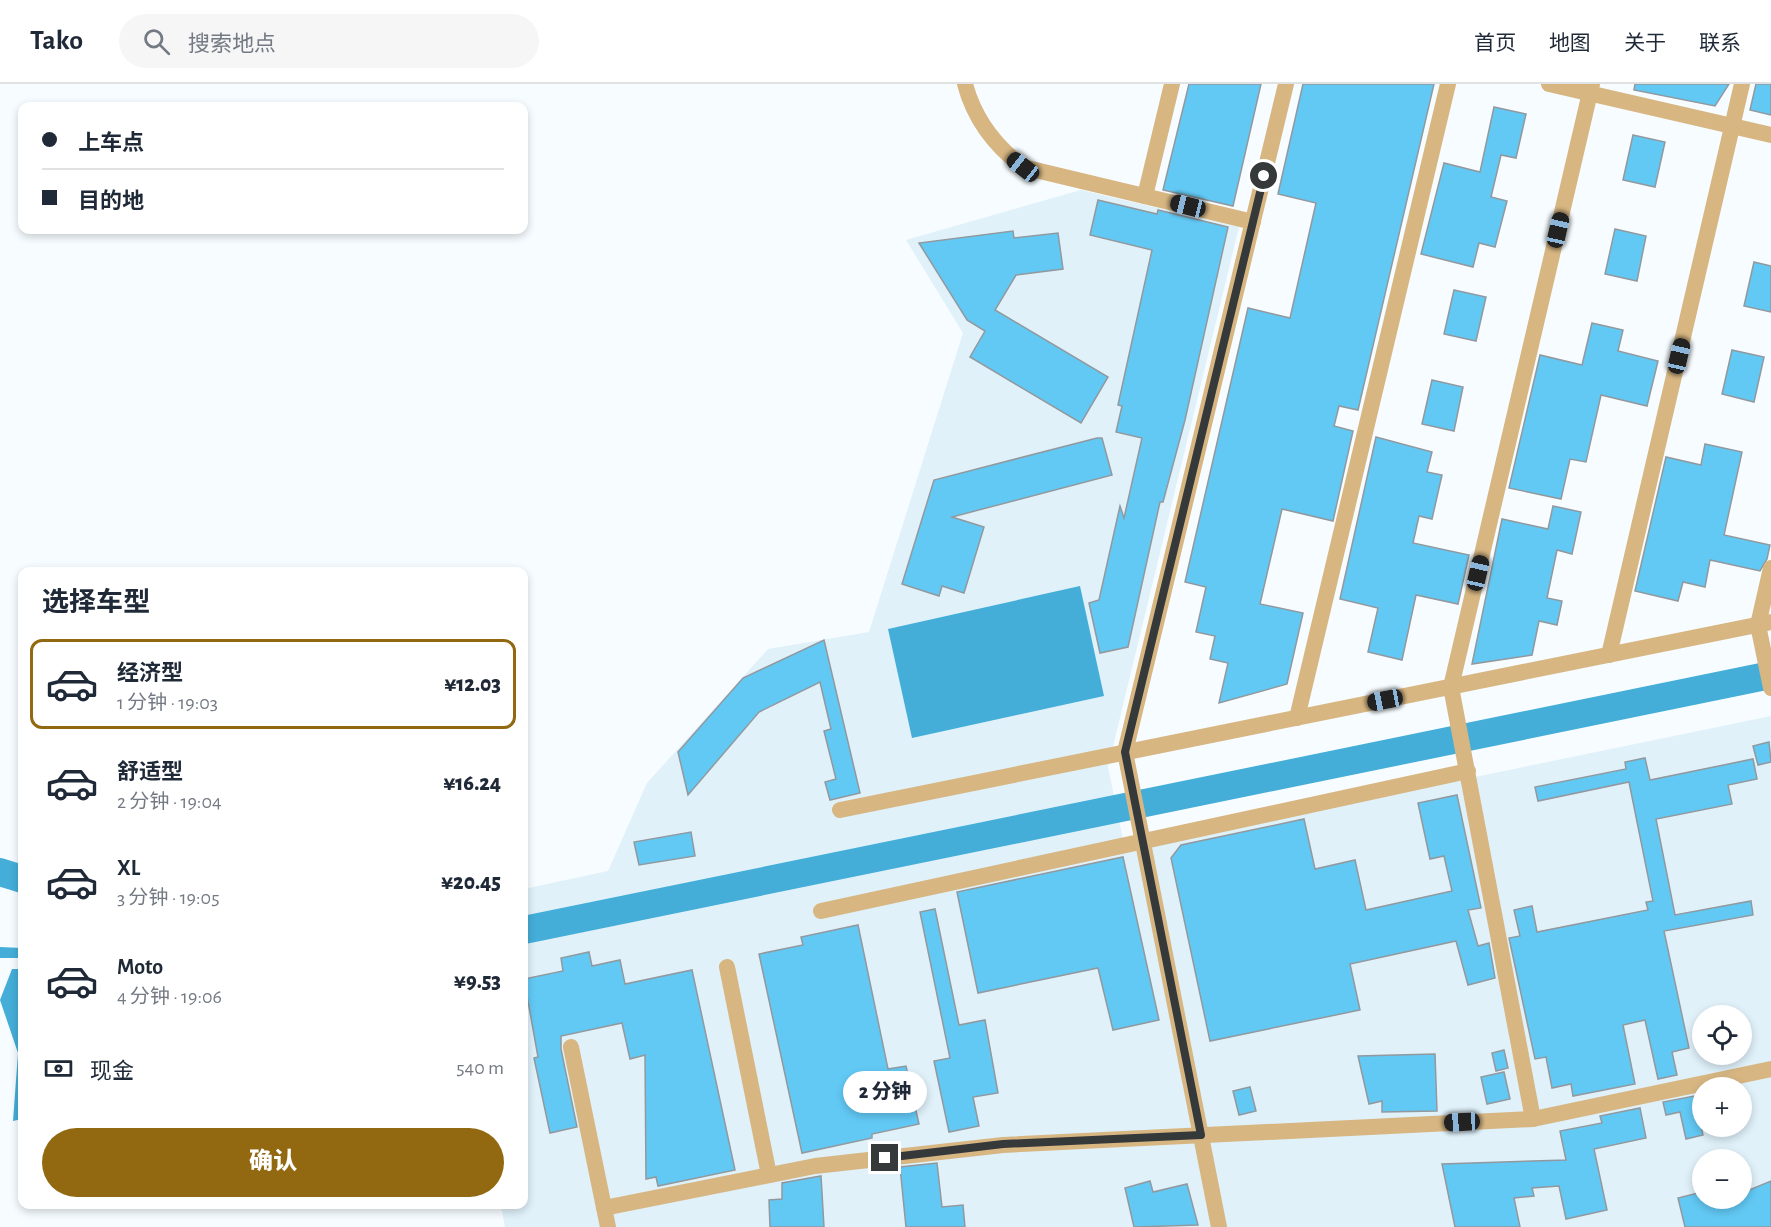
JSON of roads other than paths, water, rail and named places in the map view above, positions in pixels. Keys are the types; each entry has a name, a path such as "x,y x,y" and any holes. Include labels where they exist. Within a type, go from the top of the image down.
{"street":[{"path":"965,84 980,119 1002,151 1023,167 1253,222"},
{"path":"1145,196 1172,84"},
{"path":"1219,1227 1125,752 1286,84"},
{"path":"1297,718 1448,84"},
{"path":"1549,84 1591,89 1771,135"},
{"path":"1609,655 1742,84"},
{"path":"1533,1119 1451,687 1591,89"},
{"path":"1771,568 1764,623 1771,688"},
{"path":"840,810 1764,623"},
{"path":"821,911 1468,771"},
{"path":"727,967 769,1175"},
{"path":"571,1047 608,1227"},
{"path":"604,1208 815,1166 1003,1144 1533,1119 1771,1069"}],"water":[{"path":"1080,586 1104,696 912,738 888,629"},
{"path":"0,947 18,948 18,958 0,958"},
{"path":"12,969 18,969 18,1053 0,1000"},
{"path":"18,1053 18,1120 13,1121"}],"waterway":[{"path":"528,929 1771,675"},
{"path":"0,872 18,878"}]}
